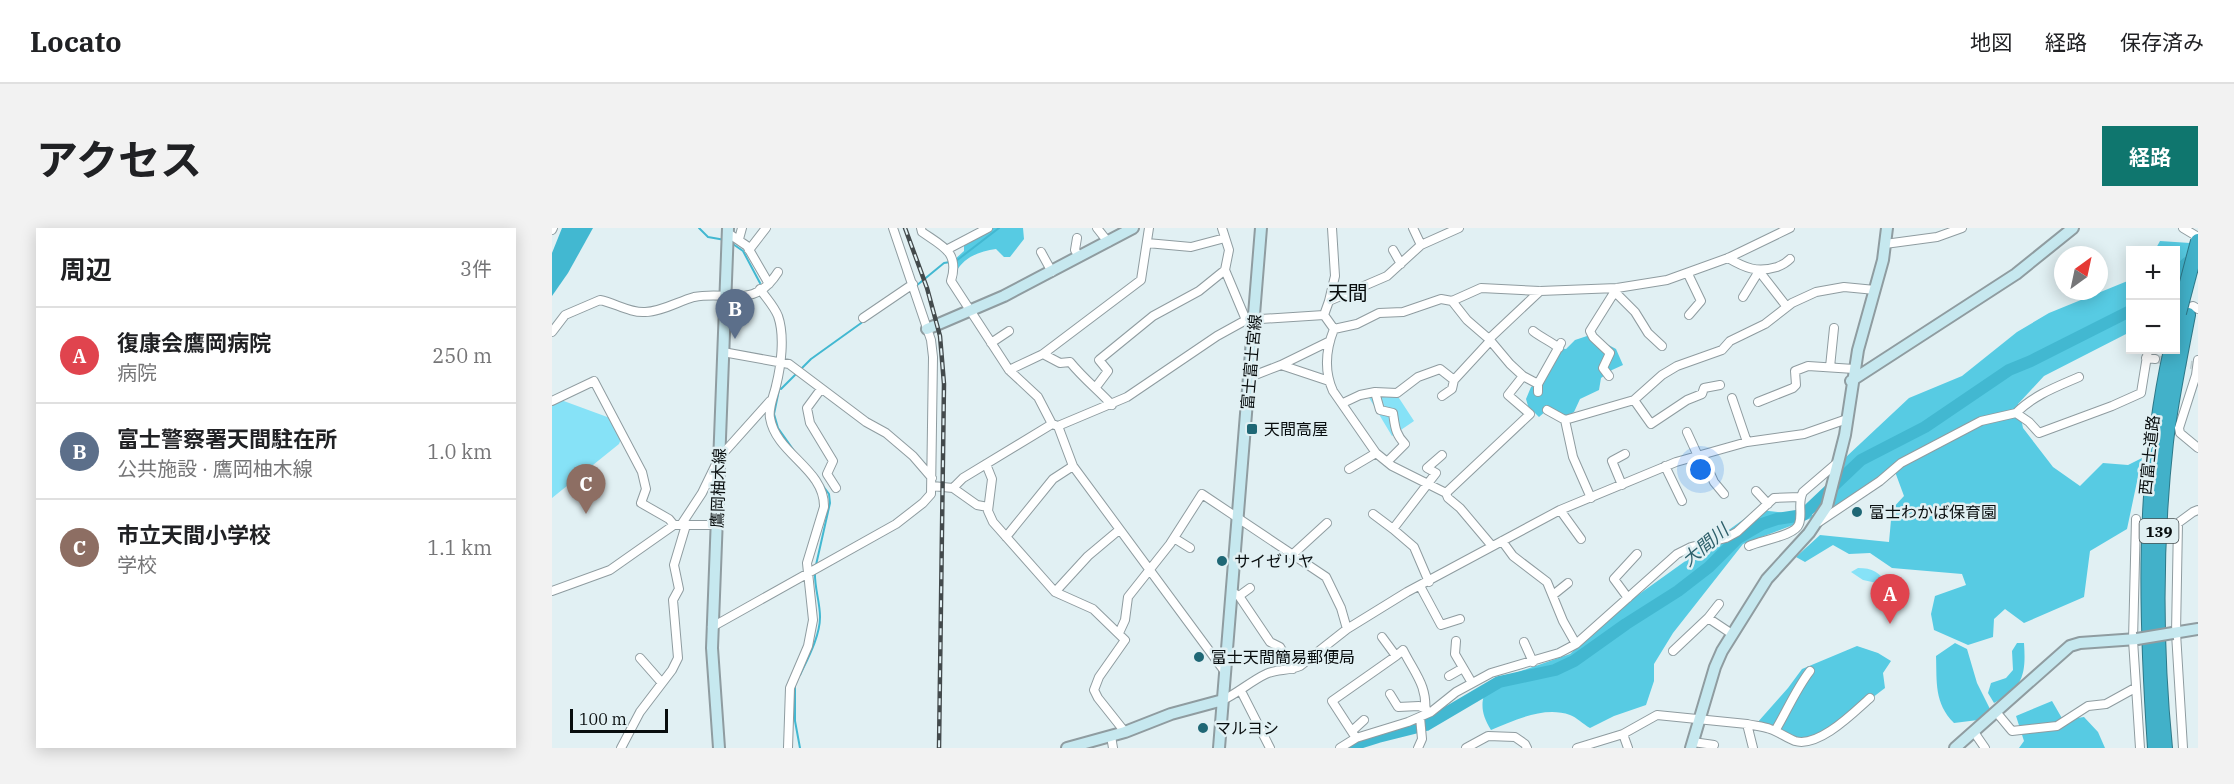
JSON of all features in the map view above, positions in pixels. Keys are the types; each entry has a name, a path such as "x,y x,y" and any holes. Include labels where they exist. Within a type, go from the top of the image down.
{"highway":[{"name":"西富士道路","path":"2165,748 2159,620 2160,509 2168,428 2198,239"},
{"name":"西富士道路","path":"2185,312 2198,277"},
{"name":"西富士道路","path":"2155,748 2148,569 2152,486 2170,354"}],"street":[{"path":"739,239 742,228"},
{"path":"749,250 766,228"},
{"path":"712,627 896,524 931,494 933,357 917,295 892,228"},
{"path":"921,228 922,232 949,252 954,266 951,281 991,343 1009,370 1038,397 1055,425 1073,466 1225,672"},
{"path":"949,252 978,231 988,228"},
{"path":"1097,228 1108,242"},
{"path":"1009,370 1043,354 1141,280 1149,228"},
{"path":"1222,228 1229,249 1225,270 1250,320"},
{"name":"富士富士宮線","path":"1219,748 1225,672 1235,594 1238,517 1250,377 1250,320 1262,228"},
{"path":"1324,315 1335,276 1332,228"},
{"path":"1413,228 1421,245"},
{"path":"1329,301 1387,276 1421,245 1459,228"},
{"path":"1334,329 1357,324 1378,313 1403,312 1441,299 1452,301 1480,288 1540,291 1616,290 1667,280 1728,258 1790,228"},
{"path":"1818,523 1827,506 1838,466 1848,419 1851,381 1857,350 1875,290 1887,228"},
{"path":"1885,244 1937,237 1962,228"},
{"path":"1851,381 2016,274 2073,228"},
{"path":"2183,228 2198,239"},
{"path":"927,329 1004,296 1129,229"},
{"path":"728,234 739,239 749,250 769,284"},
{"name":"鷹岡柚木線","path":"719,748 712,667 712,627 728,234"},
{"path":"1077,238 1075,250 1079,257"},
{"path":"1146,243 1191,247 1225,238"},
{"path":"1393,250 1401,264"},
{"path":"1041,252 1052,272"},
{"path":"1728,258 1745,268 1759,271 1786,264 1790,259"},
{"path":"1095,387 1108,371 1099,360 1153,316 1199,291 1225,270"},
{"path":"1743,297 1759,271"},
{"path":"1759,271 1787,307"},
{"path":"552,332 565,315 600,300 637,312 648,313 696,297 744,297 769,284 778,272"},
{"path":"1688,274 1701,301 1689,315"},
{"path":"863,318 913,284"},
{"path":"1547,410 1565,420 1634,400 1662,375 1677,366 1722,350 1730,341 1766,324 1787,307 1816,292 1832,288 1875,290"},
{"path":"760,289 779,319 781,334 770,417 773,427 816,481 823,491 824,498 824,507 811,546 808,573 813,620 808,646 790,688 788,748"},
{"path":"1616,290 1635,312 1648,333 1662,346"},
{"path":"1609,376 1603,368 1610,353 1590,332 1616,290"},
{"path":"1442,396 1452,389 1454,380 1490,340 1540,291"},
{"path":"1452,301 1467,320 1538,388 1560,346 1533,331"},
{"path":"953,488 963,478 1055,425 1112,405 1141,389 1217,336 1250,320 1279,316 1324,315"},
{"path":"1324,315 1334,329"},
{"path":"1830,367 1834,328"},
{"path":"1334,329 1330,341 1327,371 1329,381 1333,391 1376,453 1387,462 1446,493 1492,546"},
{"path":"991,343 1010,331"},
{"path":"1250,377 1330,341"},
{"path":"723,352 789,364 913,456 932,482 953,488 977,505 988,507"},
{"path":"1043,354 1060,363 1070,362 1081,377 1095,387 1112,405"},
{"path":"2016,413 2039,433 2112,406 2141,393 2147,354 2155,359"},
{"path":"2195,364 2196,375 2179,428 2180,433 2198,448"},
{"path":"1281,365 1329,381"},
{"path":"1758,402 1796,386 1795,371 1808,366 1854,369"},
{"path":"1343,403 1360,395 1375,392 1397,393 1418,377 1440,369 1454,380"},
{"path":"1446,493 1530,414 1508,395 1523,376"},
{"path":"1714,746 1692,745 1715,667 1732,634 1767,579 1818,523 1880,481 1901,463 1982,421 2016,413 2025,403 2041,393 2079,377"},
{"path":"552,401 594,381 642,472 646,489 641,503 680,525 716,525"},
{"path":"1634,400 1651,424 1681,403 1702,394 1704,388 1720,385"},
{"path":"821,389 807,408 810,423 833,461 827,474 836,488"},
{"path":"1375,392 1380,410 1393,413 1393,424 1399,438 1405,444 1387,462"},
{"path":"552,591 610,570 680,525 702,493 719,458 762,412 773,396"},
{"path":"1732,398 1747,442"},
{"path":"1067,748 1112,743 1125,732 1171,714 1223,700 1242,691 1268,673 1293,669 1347,629 1420,586 1560,510 1665,466 1747,442 1804,434 1848,419"},
{"path":"1565,420 1573,457 1591,498"},
{"path":"1687,432 1714,482 1724,494"},
{"path":"1349,469 1376,453"},
{"path":"1622,485 1612,461 1625,454"},
{"path":"1393,530 1436,473 1427,468 1442,455"},
{"path":"987,464 992,479 988,507 993,522 1055,592 1093,609 1125,640 1099,677 1095,690 1098,698 1125,732"},
{"path":"1006,537 1053,479 1073,466"},
{"path":"1665,466 1682,501"},
{"path":"1354,734 1422,719 1472,683 1491,673 1533,662 1576,644 1677,554 1691,547 1726,538 1737,532 1774,498 1800,496 1838,466"},
{"path":"1756,491 1768,504"},
{"path":"1119,633 1125,620 1128,597 1174,538 1202,494 1326,578 1341,608 1347,629"},
{"path":"1749,546 1758,541 1793,532 1800,524 1800,496"},
{"path":"1560,510 1581,539"},
{"path":"2183,748 2175,633 2178,524 2198,510"},
{"path":"1372,514 1414,547 1429,582"},
{"path":"2136,519 2135,687 2140,748"},
{"path":"1292,555 1327,522"},
{"path":"621,748 640,712 678,658 673,600 679,589 674,565 680,525"},
{"path":"1055,592 1088,556 1119,530"},
{"path":"1174,538 1190,548"},
{"path":"1502,541 1513,556 1547,582 1563,621 1576,644"},
{"path":"1628,598 1614,579 1637,554"},
{"path":"1552,595 1568,583"},
{"path":"1420,586 1441,625 1460,619"},
{"path":"1250,588 1235,594 1270,642 1280,647 1293,669"},
{"path":"1673,651 1708,618 1719,604"},
{"path":"1708,618 1732,634"},
{"path":"1955,748 2070,646 2198,629"},
{"path":"1382,637 1396,656"},
{"path":"1456,641 1455,654 1472,683"},
{"path":"1524,642 1533,662"},
{"path":"1354,734 1332,701 1403,650 1425,691 1422,739 1418,748"},
{"path":"640,658 662,683"},
{"path":"1449,676 1463,668"},
{"path":"1775,731 1810,670"},
{"path":"1997,713 2012,731 2057,726 2088,706 2106,704 2135,687"},
{"path":"1242,691 1270,748"},
{"path":"1390,694 1398,706 1419,706 1422,719"},
{"path":"1577,748 1594,746 1623,734 1657,715 1747,724 1775,731 1797,742 1808,741 1842,724 1870,698"},
{"path":"1340,748 1365,720"},
{"path":"1747,724 1754,748"},
{"path":"1974,732 1985,748"},
{"path":"1623,734 1628,748"},
{"path":"1466,748 1488,736 1515,737 1527,748"}],"shaded area":[{"path":"562,228 593,228 568,273 552,296 552,253"},
{"path":"983,228 1023,228 1024,239 1010,257 1004,257 996,249 984,251 963,262 956,272 953,261 964,251 964,246"},
{"path":"2160,241 2190,243 2180,282 2180,246 2157,246"},
{"path":"2126,282 2126,334 2044,376 2018,404 2023,428 2053,467 2080,486 2103,463 2128,465 2142,458 2127,529 2090,551 2084,597 2024,623 2005,609 1994,619 1993,637 1968,645 1934,630 1931,614 1935,596 1966,585 1962,574 1892,568 1870,553 1849,554 1833,545 1805,562 1796,557 1820,535 1889,542 1892,509 1904,496 1894,469 1836,507 1832,504 1846,457 1909,398 1962,376 2017,332 2049,313 2081,300 2108,300 2108,289"},
{"path":"1590,335 1616,349 1623,365 1601,378 1599,390 1580,399 1574,412 1566,417 1547,410 1539,417 1528,406 1526,399 1531,387 1542,381 1559,348 1566,349 1575,340"},
{"path":"1397,395 1414,421 1392,436 1368,396"},
{"path":"561,400 610,418 621,439 619,444 552,498 552,404"},
{"path":"1760,510 1786,513 1810,512 1814,517 1743,544 1673,633 1654,664 1654,681 1646,705 1614,716 1590,728 1570,715 1550,712 1530,715 1491,730 1482,706 1489,682 1570,654 1624,605 1751,514"},
{"path":"1858,568 1875,572 1886,585 1863,580 1851,572"},
{"path":"1955,643 1967,649 1977,683 1990,709 1978,720 1954,723 1940,700 1936,656"},
{"path":"2017,643 2024,643 2021,679 2012,692 1994,703 1988,693 1991,683 2006,678 2013,670 2012,651"},
{"path":"1857,646 1878,653 1891,661 1883,673 1885,688 1856,711 1823,732 1801,738 1757,723 1802,669"},
{"path":"2052,701 2063,720 2084,717 2098,732 2105,748 2019,748 2024,741 2016,716"}],"waterway":[{"path":"699,228 708,237 725,240"},
{"path":"956,261 999,228"},
{"path":"730,242 743,251 760,283"},
{"name":"大間川","path":"2180,269 2187,263 2198,259"},
{"path":"916,286 944,263 950,262"},
{"name":"大間川","path":"1353,748 1359,743 1378,737 1426,725 1499,682 1555,670 1574,661 1678,591 1709,567 1738,538 1762,524 1803,515 1861,460 1925,427 2009,370 2126,313"},
{"path":"781,389 811,359 864,321"},
{"path":"782,375 774,414 778,428 797,455"},
{"path":"816,565 830,503 829,494 820,482"},
{"path":"800,675 818,632 820,611 815,571"},
{"path":"795,685 795,721 800,748"}],"tunnel":[{"path":"2155,359 2192,365"}],"railway":[{"path":"905,228 927,288 940,336 944,384 939,748"}],"place":[{"name":"富士警察署天間駐在所","path":"735,339"},
{"name":"天間高屋","path":"1252,429"},
{"name":"富士わかば保育園","path":"1857,512"},
{"name":"市立天間小学校","path":"586,514"},
{"name":"サイゼリヤ","path":"1222,561"},
{"name":"復康会鷹岡病院","path":"1890,624"},
{"name":"富士天間簡易郵便局","path":"1199,657"},
{"name":"マルヨシ","path":"1203,728"}],"district":[{"name":"天間","path":"1348,292"}]}
